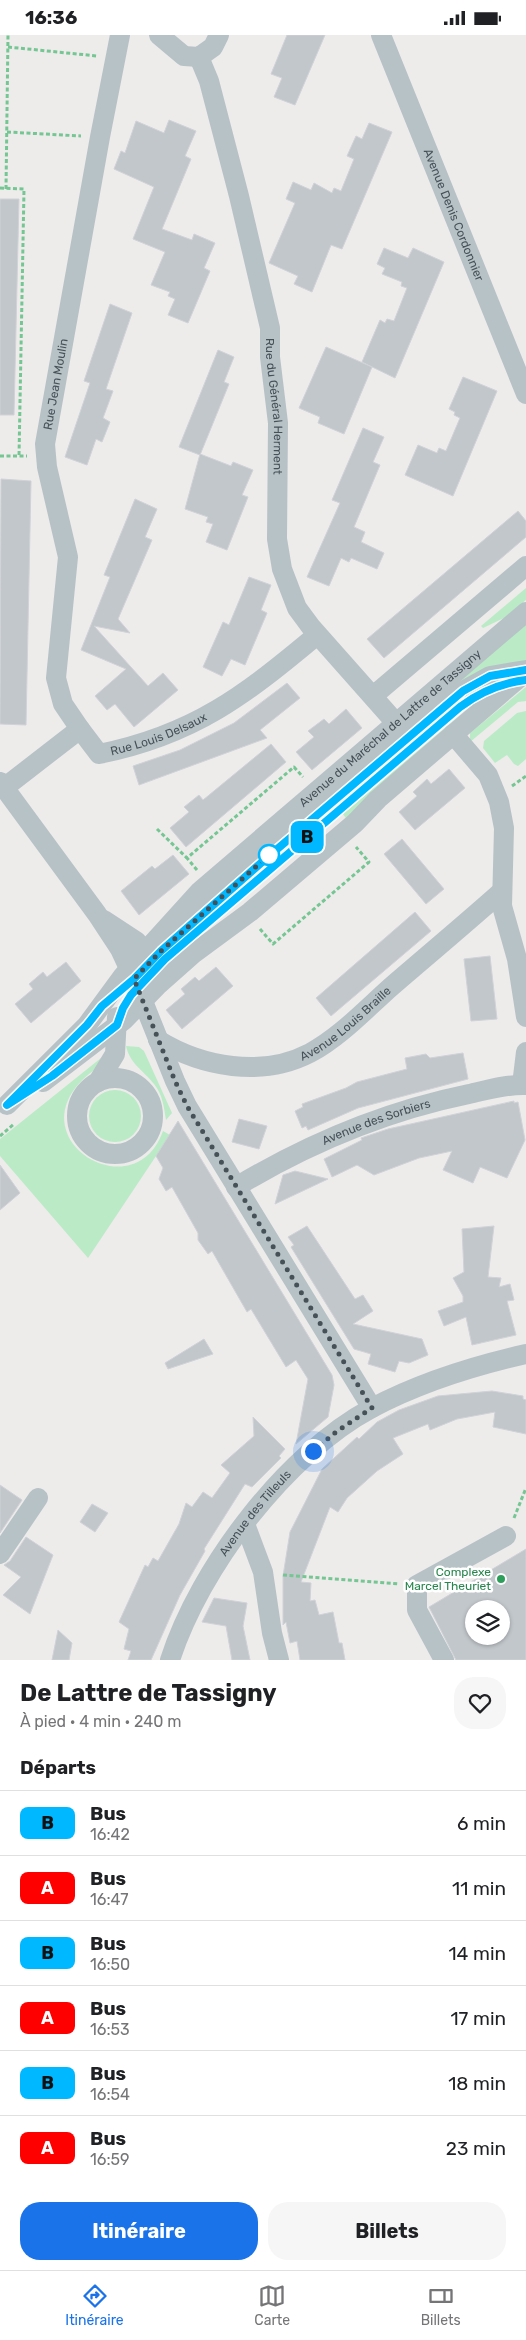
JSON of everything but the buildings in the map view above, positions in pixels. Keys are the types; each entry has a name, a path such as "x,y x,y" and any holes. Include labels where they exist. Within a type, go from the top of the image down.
{"street":[{"name":"Rue Jean Moulin","path":"80,729 63,704 56,678 68,557 46,456 46,431 120,35"},
{"path":"159,35 176,51 184,55 199,57 213,47 219,35"},
{"name":"Avenue Denis Cordonnier","path":"381,35 526,394"},
{"name":"Rue du Général Herment","path":"199,57 209,81 270,328 270,357 278,423 278,539 282,569 298,607 317,635 396,723"},
{"path":"373,696 526,566"},
{"name":"Avenue du Maréchal de Lattre de Tassigny","path":"3,1108 87,1025 102,1006 136,984 156,963 190,900 526,612"},
{"name":"Rue Louis Delsaux","path":"80,729 99,755 142,745 170,734 232,702 317,635"},
{"path":"97,914 156,963 460,707 494,687 523,676"},
{"name":"Avenue du Maréchal de Lattre de Tassigny","path":"3,1108 117,1033 136,984 156,963 201,948 250,913 453,734 523,676"},
{"path":"80,729 2,784 97,914 136,984 181,1094 372,1408"},
{"path":"453,734 484,770 497,793 504,828 501,892 504,916 517,959 526,1017"},
{"name":"Avenue Louis Braille","path":"158,1040 178,1052 199,1060 220,1064 257,1067 297,1059 335,1036 501,892"},
{"path":"117,1033 127,1068 138,1085 147,1094 152,1105 154,1117 151,1130 145,1141 136,1149 112,1154 100,1151 90,1145 82,1135 77,1123 77,1111 81,1099 88,1089 98,1082 114,1058 117,1033"},
{"path":"524,1085 526,1052"},
{"path":"98,1082 115,1078 127,1080 138,1085"},
{"name":"Avenue des Sorbiers","path":"236,1187 293,1154 382,1117 448,1098 524,1085"},
{"name":"Avenue des Tilleuls","path":"170,1660 193,1602 213,1568 244,1524 271,1492 304,1459 336,1432 372,1408 450,1375 526,1354"},
{"path":"0,1554 38,1498"},
{"path":"244,1524 263,1573 272,1633 279,1660"},
{"path":"444,1660 417,1610 417,1585 506,1536"}],"path":[{"path":"6,189 8,35"},
{"path":"8,47 115,58"},
{"path":"7,132 100,137"},
{"path":"0,189 24,189 19,456"},
{"path":"0,456 46,456"},
{"path":"187,858 294,767 307,781"},
{"path":"507,790 526,776"},
{"path":"157,829 200,873"},
{"path":"258,926 273,944 369,862 353,843"},
{"path":"506,1536 526,1488"},
{"path":"263,1573 417,1585"}],"green space":[{"path":"526,588 526,600 504,618 483,628 481,626"},
{"path":"526,618 526,661 331,785"},
{"path":"526,687 526,701 518,702 470,742 470,733"},
{"path":"479,702 348,821 343,814 458,717"},
{"path":"526,711 526,759 518,766 507,755 495,763 483,748 484,741 517,713"},
{"path":"126,1046 139,1047 144,1051 172,1113 166,1120 163,1102 159,1093 154,1084 131,1058"},
{"path":"101,1058 100,1066 73,1091 64,1115 69,1137 84,1154 104,1165 127,1166 148,1155 163,1131 170,1135 88,1258 0,1156 0,1139"},
{"path":"110,1090 120,1090 134,1097 141,1111 141,1121 134,1135 120,1142 110,1142 100,1138 93,1131 89,1121 89,1111 93,1101 100,1094"}],"bus line":[{"name":"B","path":"526,670 490,676 463,691 220,897 149,962 134,979 102,1006 87,1025 7,1105 52,1076 117,1025 123,1008 131,995 165,959 460,707 494,687 505,683 526,680"}],"place":[{"name":"Complexe Marcel Theuriet","path":"501,1579"}],"route":[{"path":"269,855 149,962 134,979 187,1106 372,1408 336,1432 313,1451"}]}
